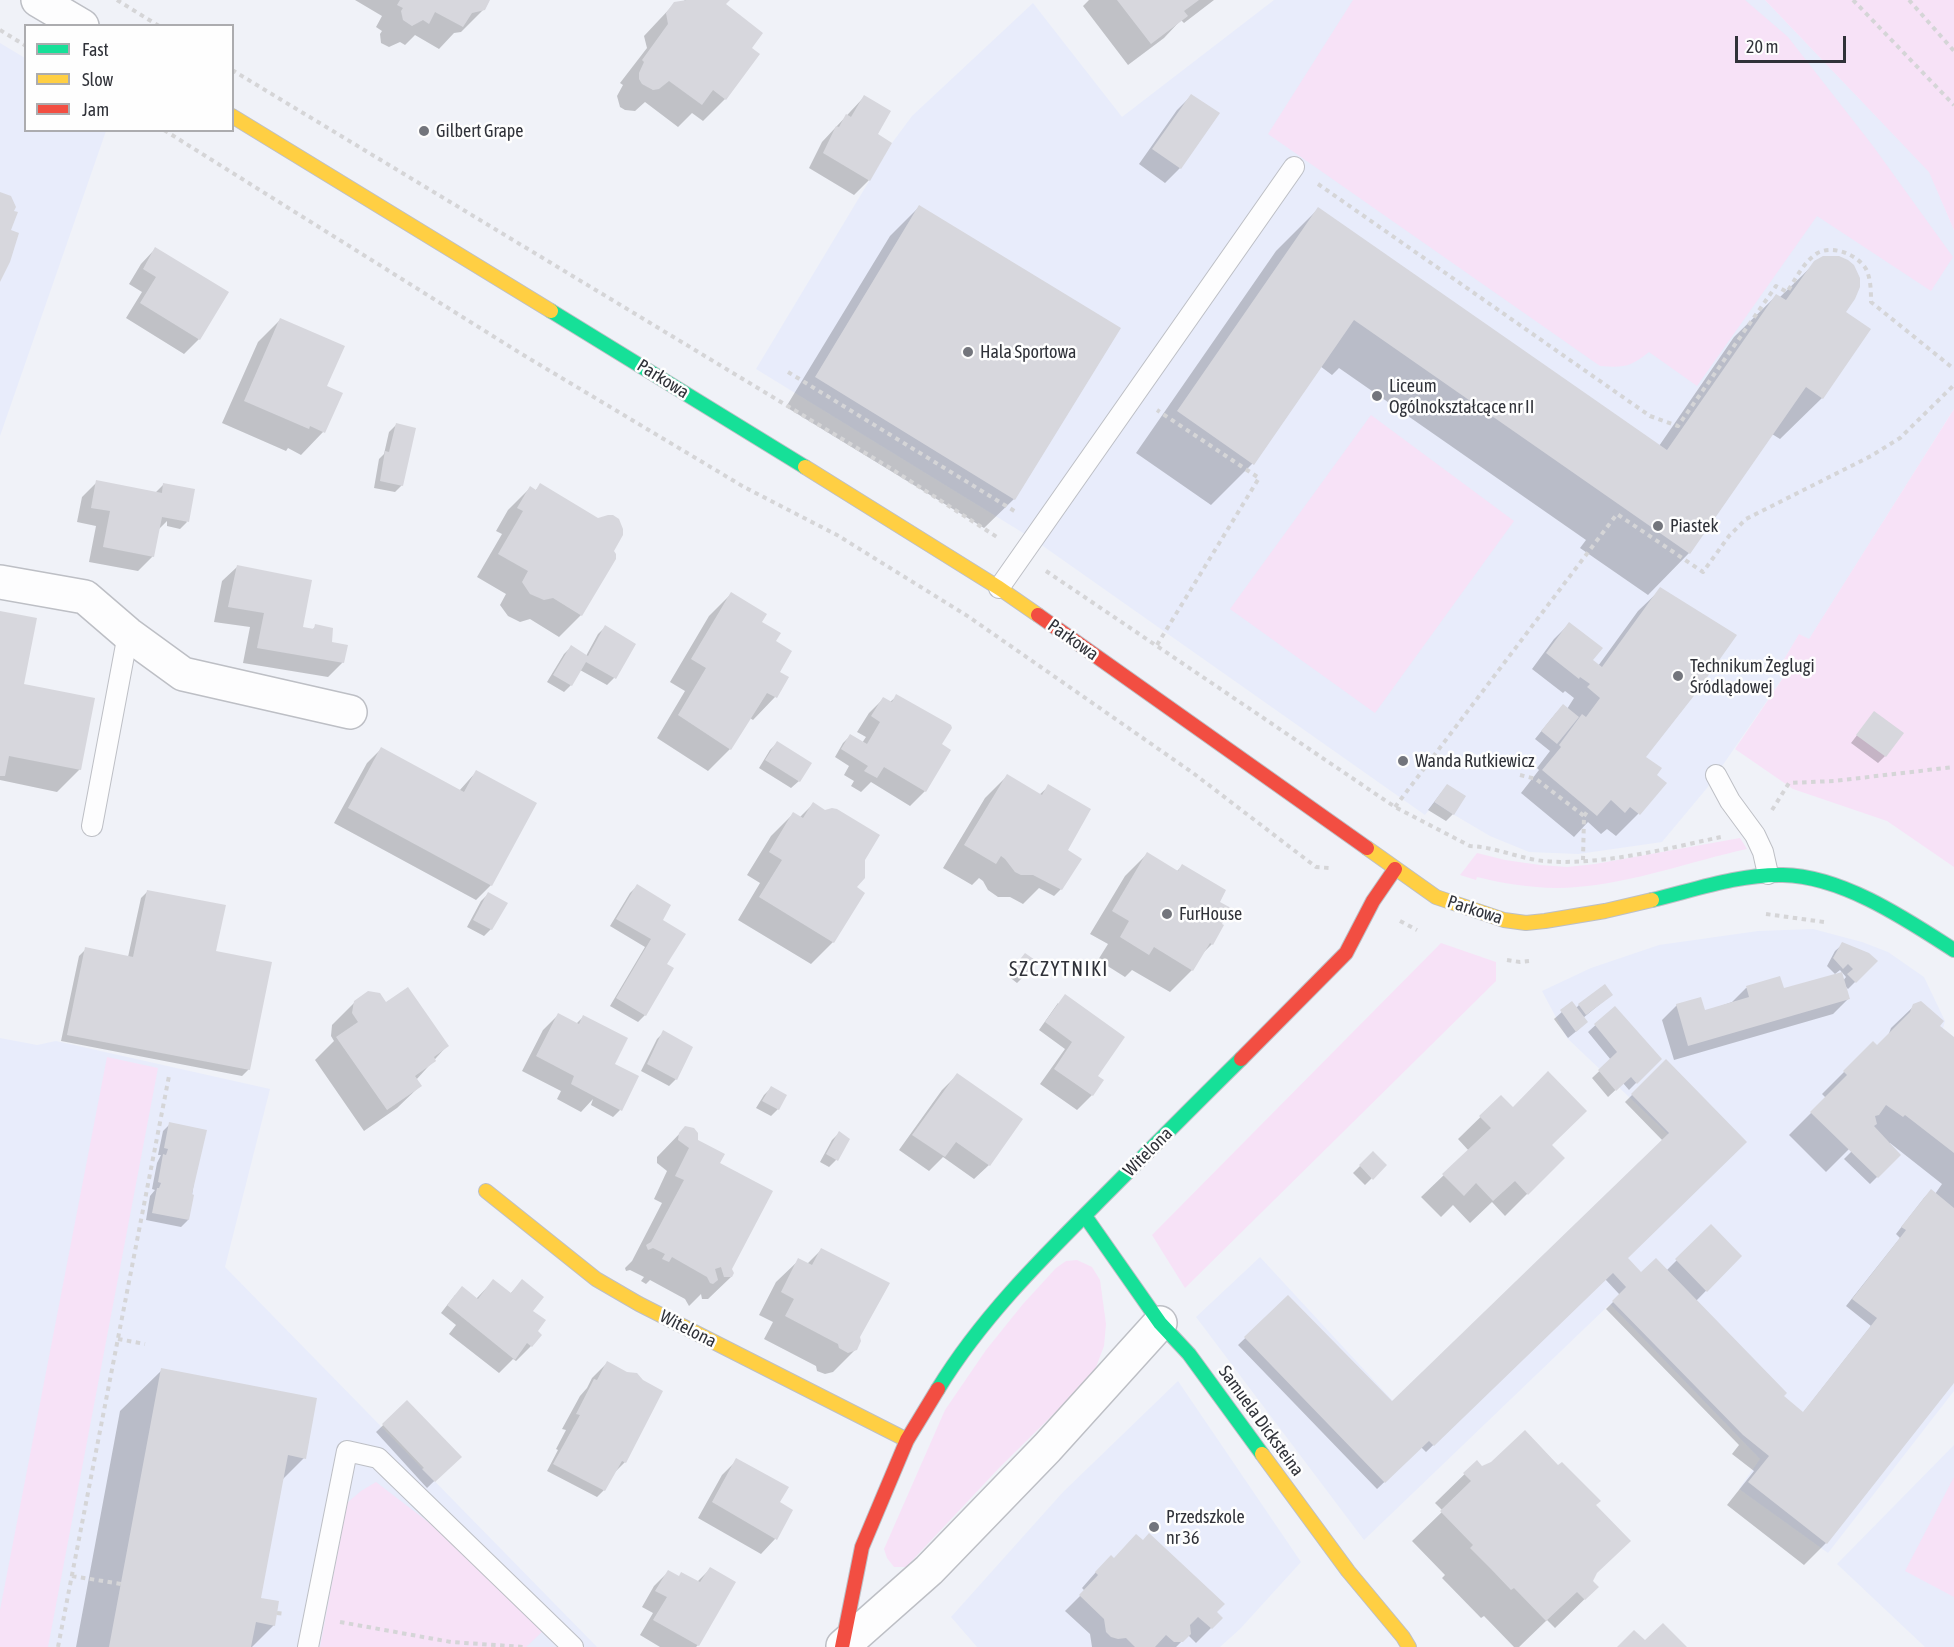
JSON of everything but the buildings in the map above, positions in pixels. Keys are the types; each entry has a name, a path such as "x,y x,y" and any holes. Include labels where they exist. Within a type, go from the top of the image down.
{"street":[{"path":"38,0 79,24"},
{"name":"Parkowa","path":"234,117 769,444 999,588 1436,897 1488,916 1515,922 1538,922 1588,915 1682,891 1768,874 1792,875 1842,887 1954,950"},
{"path":"0,582 85,597 128,634 183,674 350,712"},
{"name":"Witelona","path":"842,1646 862,1547 907,1440 949,1371 1001,1302 1034,1266 1346,953 1373,901 1395,869"},
{"name":"Witelona","path":"486,1191 596,1279 650,1309 907,1440"},
{"name":"Samuela Dicksteina","path":"1085,1215 1160,1323 1189,1354 1348,1571 1409,1647"},
{"name":"Witelona","path":"842,1646 929,1570 1047,1448 1160,1323"}],"lane":[{"path":"999,588 1294,167"},
{"path":"92,826 128,634"},
{"path":"1716,775 1730,801 1755,835 1763,852 1768,874"},
{"path":"308,1647 347,1451 378,1458 573,1647"}],"path":[{"path":"117,0 156,24"},
{"path":"1853,0 1954,105"},
{"path":"1909,0 1954,51"},
{"path":"0,30 24,45"},
{"path":"234,71 880,462 1022,554 1395,807 1470,846 1543,861 1583,860 1671,848 1737,833 1755,835 1789,783 1834,781 1954,767"},
{"path":"1294,167 1650,416 1678,426 1776,286 1787,292 1804,266 1816,254 1830,249 1848,254 1858,261 1866,269 1872,302 1954,369"},
{"path":"788,372 1022,516"},
{"path":"1395,807 1617,514 1703,572 1729,536 1746,519 1871,456 1900,438 1954,385"},
{"path":"1134,394 1259,478 1156,645"},
{"path":"1520,775 1536,779 1584,816"},
{"path":"1583,860 1584,816 1589,809"},
{"path":"58,1647 169,1076"},
{"path":"118,1339 145,1344"},
{"path":"72,1576 121,1584"},
{"path":"314,1618 451,1642 524,1647"}],"shaded area":[{"name":"Liceum Ogólnokształcące nr II","path":"1274,0 1765,0 1930,172 1954,230 1954,409 1809,640 1799,635 1783,661 1791,666 1707,788 1662,842 1578,854 1529,852 1490,836 1434,803 1425,815 1033,539 756,369 892,143 912,116 1033,3 1122,117"},
{"path":"1353,0 1745,0 1788,37 1873,146 1953,257 1931,291 1817,216 1697,386 1649,352 1637,361 1626,365 1600,366 1268,134"},
{"path":"1765,0 1954,0 1954,230 1929,172"},
{"path":"0,43 24,57 24,132 106,132 0,436"},
{"path":"1954,409 1954,867 1887,821 1793,789 1735,749 1791,666 1783,661 1799,634 1809,639"},
{"path":"1371,415 1514,521 1375,713 1230,609"},
{"path":"1740,838 1747,849 1598,885 1564,888 1539,887 1477,877 1476,880 1460,875 1477,853 1505,860 1567,867"},
{"path":"1813,929 1862,942 1888,952 1924,977 1945,1021 1943,1028 1954,1037 1954,1391 1828,1553 1739,1489 1760,1459 1610,1304 1364,1540 1196,1317 1260,1257 1393,1401 1669,1135 1567,1038 1542,991 1591,968 1659,945 1758,931"},
{"path":"1441,943 1496,962 1496,981 1185,1288 1152,1235"},
{"path":"0,1038 37,1045 56,1041 270,1089 225,1267 597,1647 0,1647"},
{"path":"107,1057 158,1068 48,1647 0,1647 0,1610"},
{"path":"1077,1260 1092,1267 1100,1280 1106,1324 1104,1346 1093,1375 1000,1467 906,1567 894,1567 884,1549 945,1410 986,1350 1023,1304 1056,1268 1066,1261"},
{"name":"Przedszkole nr 36","path":"1178,1381 1301,1562 1240,1629 1220,1647 977,1647 951,1617 1063,1492"},
{"path":"1954,1445 1954,1647 1925,1647 1837,1564"},
{"path":"1954,1477 1954,1597 1905,1571"},
{"path":"376,1482 436,1528 542,1632 526,1647 320,1647 347,1503"}],"traffic: fast":[{"path":"551,311 805,467"},
{"path":"1652,900 1750,877 1766,875 1805,877 1828,883 1873,901 1954,950"},
{"path":"938,1389 972,1339 1031,1270 1241,1059"},
{"path":"1085,1216 1160,1323 1189,1354 1262,1454"}],"traffic: slow":[{"path":"234,117 551,311"},
{"path":"805,467 999,588 1038,615"},
{"path":"1367,848 1436,897 1504,920 1526,923 1545,921 1652,900"},
{"path":"486,1191 596,1279 639,1304 907,1440"},
{"path":"1262,1454 1348,1571 1409,1647"}],"traffic: jam":[{"path":"1038,615 1367,848"},
{"path":"1241,1059 1346,953 1373,901 1395,869"},
{"path":"842,1647 862,1547 907,1440 938,1389"}],"place":[{"name":"Gilbert Grape","path":"424,131"},
{"name":"Hala Sportowa","path":"968,352"},
{"name":"Liceum Ogólnokształcące nr II","path":"1377,396"},
{"name":"Piastek","path":"1658,526"},
{"name":"Technikum Żeglugi Śródlądowej","path":"1678,676"},
{"name":"Wanda Rutkiewicz","path":"1403,761"},
{"name":"FurHouse","path":"1167,914"},
{"name":"Przedszkole nr 36","path":"1154,1527"}],"district":[{"name":"SZCZYTNIKI","path":"1059,970"}]}
